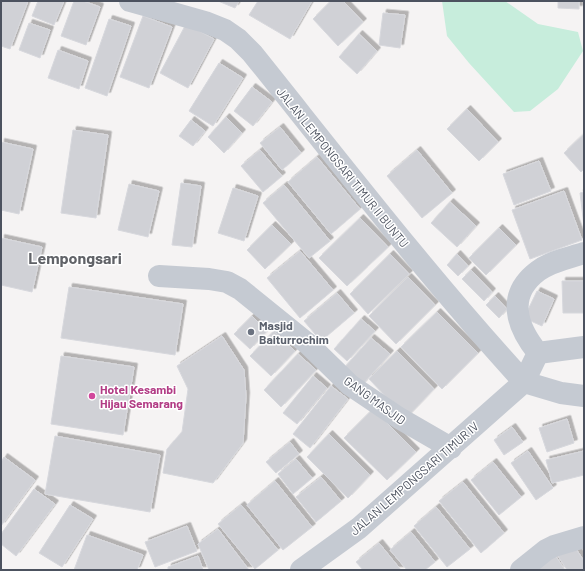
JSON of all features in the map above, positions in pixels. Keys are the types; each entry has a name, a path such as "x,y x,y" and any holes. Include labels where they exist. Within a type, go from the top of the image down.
{"street":[{"name":"JALAN LEMPONGSARI TIMUR II BUNTU","path":"130,1 205,22 225,30 238,39 252,53 472,325 524,382"},
{"path":"538,354 527,340 521,326 518,312 519,296 523,285 539,270 557,261 584,253"},
{"name":"GANG MASJID","path":"159,276 209,279 227,282 240,289 308,344 350,385 400,418 451,448"},
{"path":"538,354 584,347"},
{"path":"538,354 524,382 561,393 584,396"},
{"name":"JALAN LEMPONGSARI TIMUR IV","path":"301,570 359,528 524,382"},
{"path":"521,570 546,550 584,537"}],"green space":[{"path":"442,1 505,1 538,24 578,32 583,51 558,89 530,111 514,112 469,63 447,36"}],"building":[{"path":"1,1 28,1 10,49 1,46"},
{"path":"38,1 64,1 54,25 32,16"},
{"path":"74,1 83,1 100,7 86,45 61,36"},
{"path":"218,1 239,1 235,8"},
{"path":"258,1 312,1 290,39 249,15"},
{"path":"331,1 343,1 363,22 338,46 313,19"},
{"path":"558,1 579,1 579,9 558,8"},
{"path":"383,13 405,15 400,48 379,45"},
{"path":"143,16 172,27 149,88 120,77"},
{"path":"109,19 131,26 107,96 85,88"},
{"path":"29,23 50,30 40,58 19,50"},
{"path":"186,24 214,39 188,88 160,73"},
{"path":"359,34 377,51 357,74 339,57"},
{"path":"58,50 88,61 79,89 48,78"},
{"path":"219,63 243,78 213,126 189,111"},
{"path":"252,87 272,102 253,126 234,111"},
{"path":"467,109 498,142 479,161 447,129"},
{"path":"226,117 242,133 224,153 208,137"},
{"path":"191,120 205,131 193,146 179,136"},
{"path":"280,127 301,153 282,170 260,143"},
{"path":"73,130 108,135 96,218 61,213"},
{"path":"584,134 584,169 581,172 564,153"},
{"path":"1,142 33,149 19,214 1,210"},
{"path":"260,150 282,176 263,192 241,166"},
{"path":"417,150 452,193 422,218 387,176"},
{"path":"317,157 360,209 331,234 288,182"},
{"path":"539,161 551,191 514,205 503,174"},
{"path":"181,183 201,186 192,247 172,245"},
{"path":"129,184 159,191 148,237 118,230"},
{"path":"284,185 330,241 309,258 263,203"},
{"path":"233,188 258,196 244,241 218,233"},
{"path":"564,191 582,240 530,259 512,210"},
{"path":"584,192 584,226 580,193"},
{"path":"450,202 476,226 457,247 431,223"},
{"path":"360,218 388,247 347,286 319,258"},
{"path":"272,225 291,244 265,269 247,250"},
{"path":"499,228 516,245 486,275 469,258"},
{"path":"1,238 42,247 32,292 1,285"},
{"path":"300,251 333,290 300,318 267,278"},
{"path":"390,254 409,274 368,314 350,294"},
{"path":"457,254 468,266 458,276 447,265"},
{"path":"471,270 492,292 484,301 462,279"},
{"path":"408,277 435,305 396,344 369,316"},
{"path":"562,281 584,281 584,313 563,313"},
{"path":"69,287 183,304 175,355 61,338"},
{"path":"537,291 554,299 542,326 524,318"},
{"path":"337,293 354,313 321,341 304,321"},
{"path":"495,296 507,309 499,318 486,305"},
{"path":"437,312 478,353 442,389 401,347"},
{"name":"Masjid Baiturrochim","path":"252,316 267,331 250,349 234,334"},
{"path":"361,319 375,331 347,361 334,349"},
{"path":"274,331 295,351 271,376 250,356"},
{"path":"222,336 244,370 246,396 243,443 213,483 163,473 167,449 182,432 188,389 177,366"},
{"path":"371,338 390,354 361,386 343,369"},
{"path":"397,351 434,389 406,418 369,379"},
{"path":"298,354 316,370 281,407 264,390"},
{"name":"Hotel Kesambi Hijau Semarang","path":"61,356 134,367 123,435 51,424"},
{"path":"313,376 327,388 297,424 283,413"},
{"path":"331,386 348,399 310,448 293,434"},
{"path":"373,409 416,452 387,480 344,438"},
{"path":"567,419 574,443 547,452 539,428"},
{"path":"512,427 523,442 504,455 494,440"},
{"path":"329,434 370,475 348,498 307,457"},
{"path":"55,436 160,455 150,512 45,494"},
{"path":"290,442 299,454 276,473 266,462"},
{"path":"528,451 553,488 536,500 511,463"},
{"path":"584,451 584,475 552,483 546,460"},
{"path":"4,457 35,480 1,526 1,462"},
{"path":"296,459 312,478 293,494 278,474"},
{"path":"493,462 521,497 499,515 471,480"},
{"path":"321,477 341,501 316,522 296,497"},
{"path":"275,481 312,527 283,550 247,505"},
{"path":"463,482 504,533 481,553 439,501"},
{"path":"34,489 55,504 16,556 1,544 1,534"},
{"path":"70,505 93,519 62,567 39,553"},
{"path":"241,505 278,550 255,569 218,524"},
{"path":"436,507 470,549 447,567 414,526"},
{"path":"187,526 197,551 155,567 145,542"},
{"path":"218,529 249,570 209,570 198,544"},
{"path":"411,532 435,562 425,570 407,570 390,550"},
{"path":"87,535 143,555 137,570 74,570"},
{"path":"379,543 401,570 363,570 356,562"},
{"path":"572,543 584,561 584,570 567,570 556,553"},
{"path":"555,555 565,570 532,570"},
{"path":"198,556 203,570 168,570 168,567"}],"place":[{"name":"Masjid Baiturrochim","path":"251,332"},
{"name":"Hotel Kesambi Hijau Semarang","path":"92,396"}],"district":[{"name":"Lempongsari","path":"75,257"}]}
